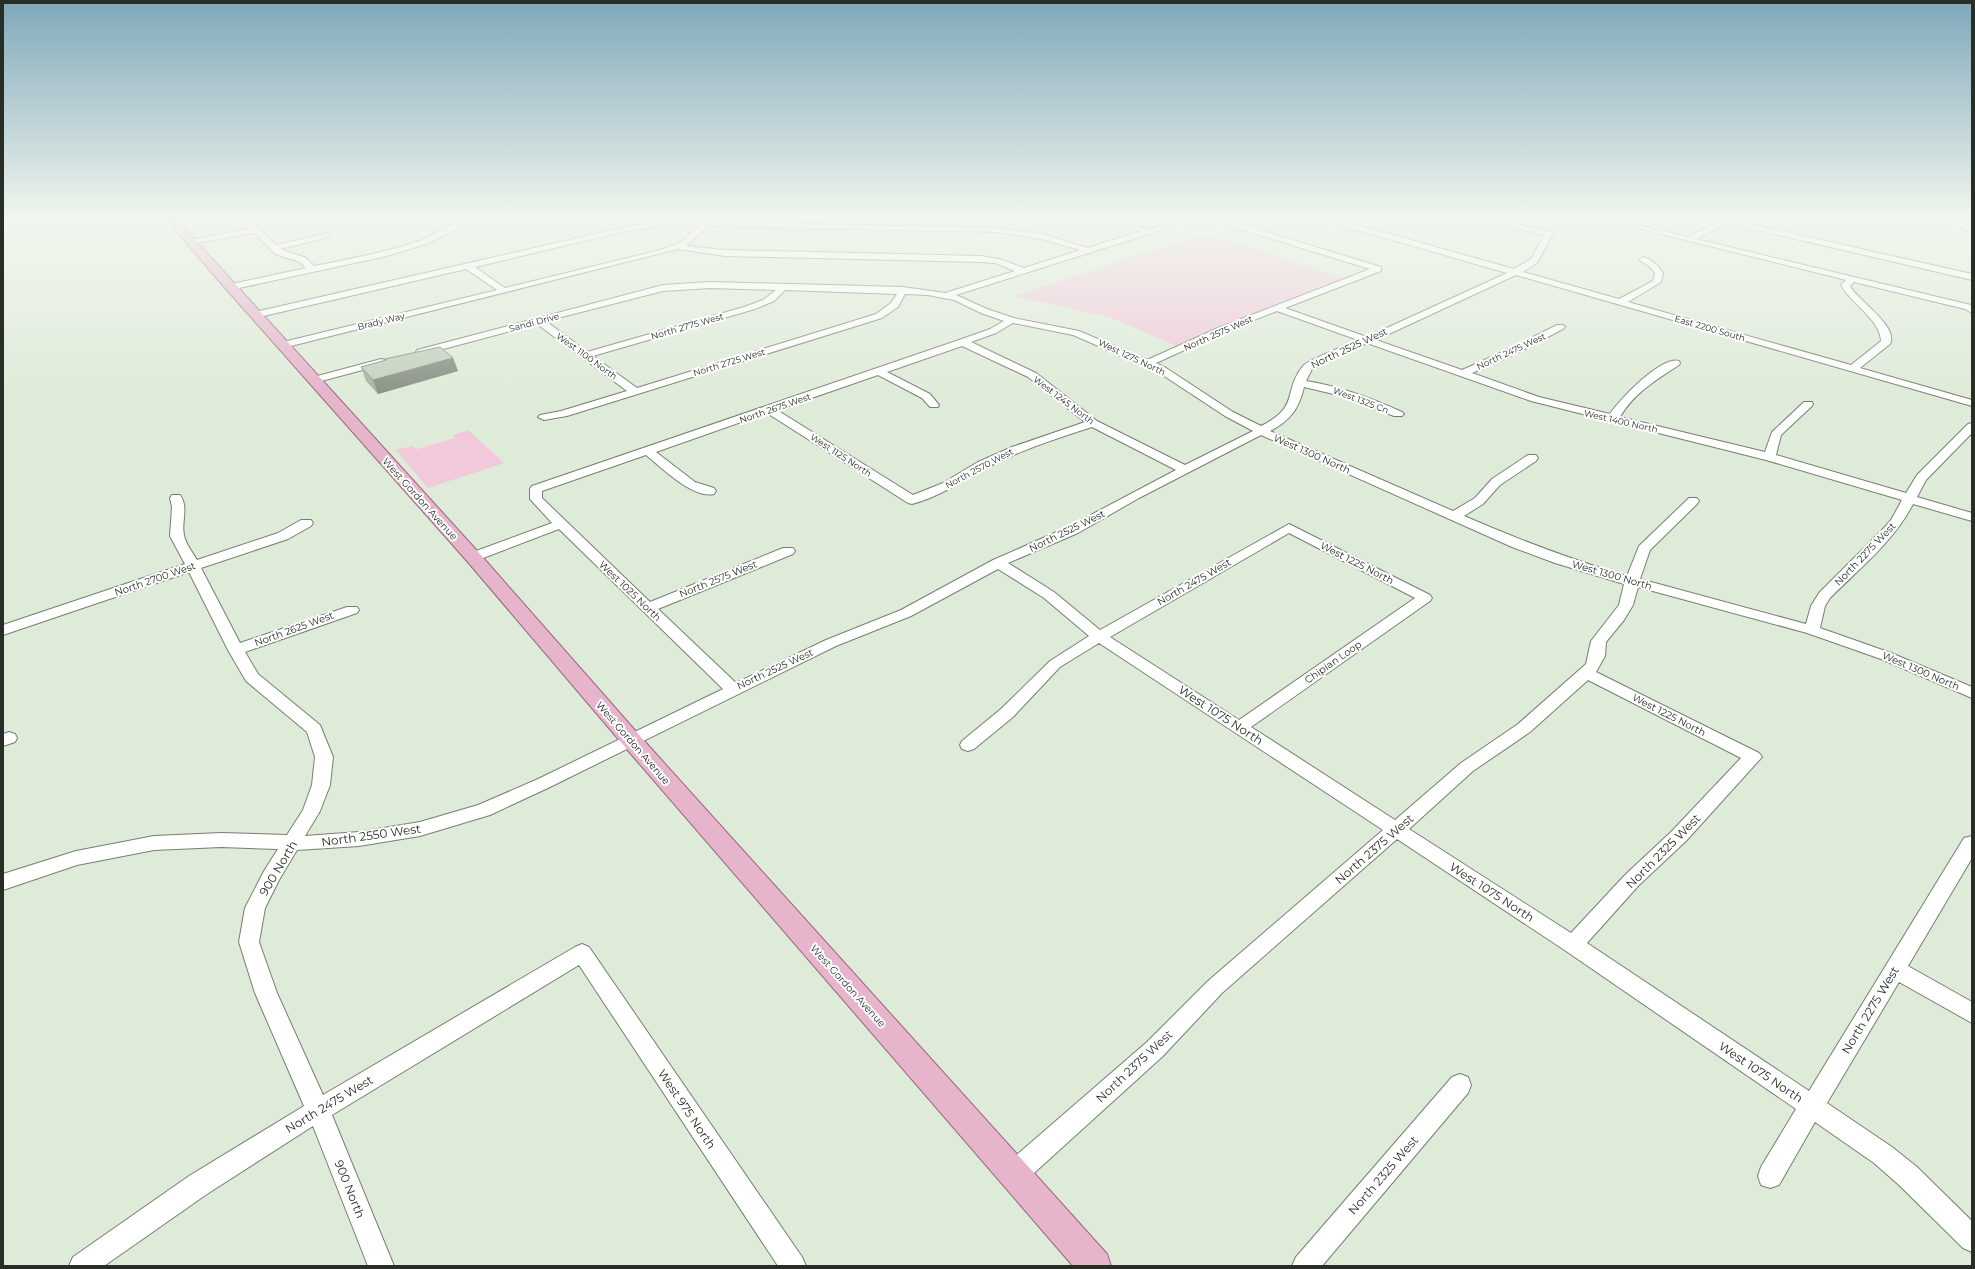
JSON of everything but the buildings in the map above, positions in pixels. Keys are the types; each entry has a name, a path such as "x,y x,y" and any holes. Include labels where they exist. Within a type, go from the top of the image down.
{"main road":[{"name":"West Gordon Avenue","path":"223,279 473,557 631,740 1095,1266"}],"street":[{"path":"230,287 265,279"},
{"path":"255,315 411,279"},
{"path":"487,279 504,291"},
{"name":"Brady Way","path":"283,345 551,279"},
{"name":"Sandi Drive","path":"411,354 663,288 710,285 903,290 947,295 994,279"},
{"name":"North 2575 West","path":"1148,363 1276,308 1351,279"},
{"name":"North 2525 West","path":"631,740 733,689 831,643 906,613 998,563 1073,530 1135,495 1262,431 1277,423 1290,413 1295,405 1303,373 1308,367 1498,279"},
{"name":"East 2200 South","path":"1540,279 1972,403"},
{"path":"1620,302 1657,282 1658,279"},
{"path":"1852,369 1886,342 1887,335 1884,327 1848,293 1845,285 1853,279"},
{"path":"1854,279 1970,309"},
{"name":"North 2775 West","path":"586,355 747,309 769,300 782,288"},
{"name":"North 2725 West","path":"544,417 563,414 636,392 879,316 894,305 903,290"},
{"name":"West 1275 North","path":"947,295 984,311 1012,320 1076,333 1148,363 1174,376 1229,414 1262,431"},
{"name":"West 1400 North","path":"1276,308 1535,399 1770,457 1972,517"},
{"name":"North 2675 West","path":"536,489 880,372 993,331 1012,320"},
{"name":"West 1100 North","path":"538,321 636,392"},
{"name":"North 2475 West","path":"1461,374 1509,353 1560,327"},
{"name":"West 1245 North","path":"963,342 1032,375 1048,386 1093,423 1186,470"},
{"path":"314,380 389,360"},
{"path":"1613,419 1624,401 1633,391 1675,363"},
{"path":"880,372 926,396 934,405"},
{"name":"West 1325 Cn","path":"1300,382 1340,391 1398,414"},
{"path":"1770,457 1776,434 1808,404"},
{"name":"West 1125 North","path":"770,410 912,500"},
{"name":"North 2570 West","path":"912,500 947,486 982,465 1016,449 1093,423"},
{"name":"North 2275 West","path":"1812,630 1818,606 1824,596 1897,522 1921,478 1972,426"},
{"name":"West 1300 North","path":"1262,431 1517,544 1560,560 1812,630 1886,656 1972,692"},
{"path":"648,451 692,485 710,491"},
{"path":"1454,516 1479,501 1496,482 1532,458"},
{"name":"West 1025 North","path":"536,489 536,499 733,689"},
{"name":"900 North","path":"176,498 178,507 177,536 236,650 252,676 314,729 324,757 319,791 311,811 271,876 255,908 249,942 266,993 318,1110 381,1266"},
{"name":"North 2375 West","path":"1014,1174 1156,1049 1216,987 1467,767 1524,728 1586,673 1593,666 1597,656 1599,641 1619,617 1626,605 1632,581 1644,549 1693,501"},
{"name":"North 2700 West","path":"3,630 283,536 306,523"},
{"path":"473,557 561,524"},
{"name":"North 2475 West","path":"968,745 1007,713 1055,664 1099,636 1289,528"},
{"name":"West 1225 North","path":"1289,528 1425,598"},
{"name":"North 2575 West","path":"648,608 711,581 788,551"},
{"name":"West 1075 North","path":"998,563 1049,595 1099,636 1573,945 1883,1155 1908,1176 1972,1239"},
{"name":"Chipian Loop","path":"1240,727 1425,598"},
{"name":"North 2625 West","path":"236,650 352,610"},
{"name":"West 1225 North","path":"1586,673 1753,757"},
{"name":"North 2550 West","path":"3,882 76,858 154,844 221,840 293,842 359,839 420,829 484,810 544,783 631,740"},
{"name":"North 2325 West","path":"1573,945 1632,880 1679,836 1753,757"},
{"name":"North 2275 West","path":"1770,1176 1894,969 1968,855"},
{"name":"North 2475 West","path":"82,1266 198,1184 318,1110 582,953"},
{"name":"West 975 North","path":"582,953 793,1266"},
{"path":"1894,969 1972,1013"},
{"name":"North 2325 West","path":"1305,1266 1460,1085"}],"shaded area":[{"path":"1065,279 1344,279 1323,285 1177,346 1109,317 1014,296"},
{"path":"468,430 504,463 428,488 396,450 412,446 417,449 455,438 453,435"}]}
